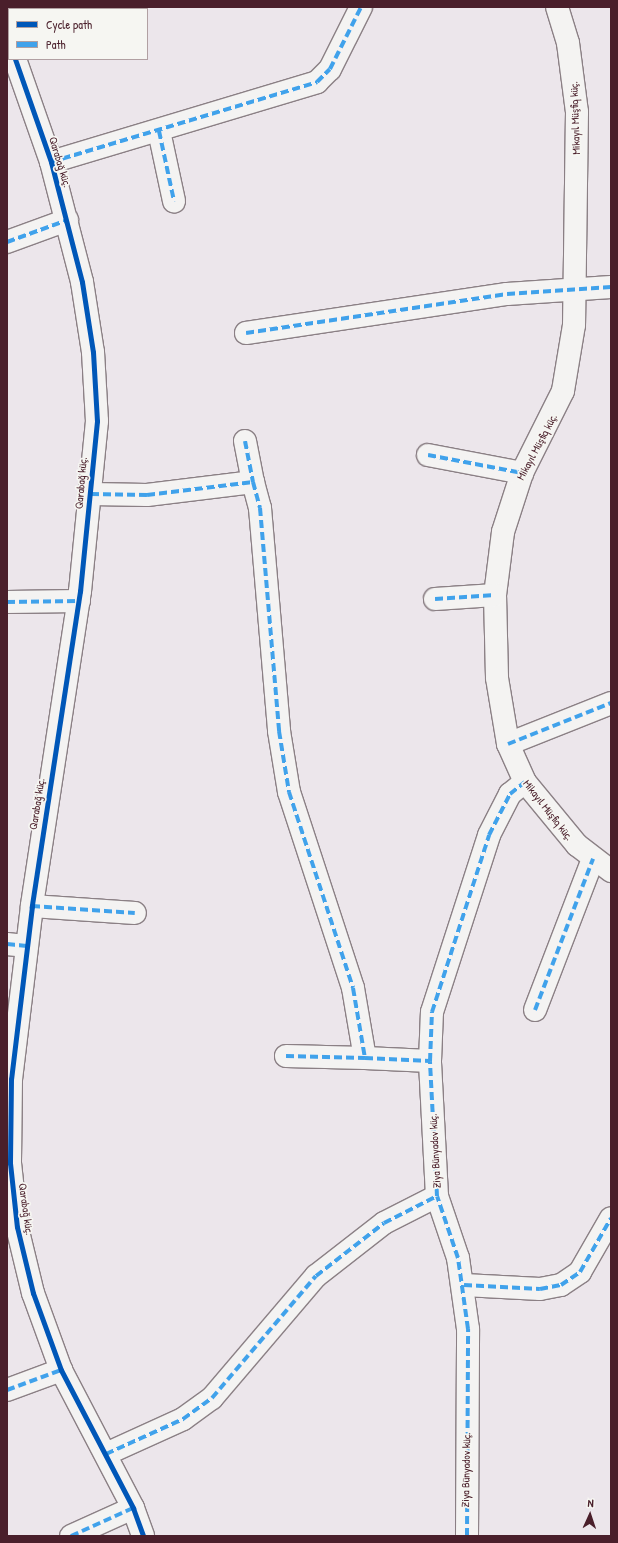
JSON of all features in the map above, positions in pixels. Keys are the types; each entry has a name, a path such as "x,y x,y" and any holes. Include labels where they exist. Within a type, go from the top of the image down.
{"street":[{"path":"51,162 159,132 317,82 330,69 361,7"},
{"name":"Mikayıl Müşfiq küç.","path":"557,7 568,43 577,112 574,325 563,392 522,473 503,532 495,595 497,678 508,744 525,782 554,820 593,859 611,872"},
{"name":"Qarabağ küç.","path":"15,60 51,162 67,220 93,352 97,421 91,494 79,601 32,906 17,945 8,1113 10,1163 17,1227 33,1293 61,1370 133,1508 143,1536"},
{"path":"159,132 174,202"},
{"path":"7,242 67,220"},
{"path":"246,333 507,294 575,288 611,287"},
{"path":"245,441 260,508 279,730 289,792 354,988 365,1058"},
{"path":"428,455 522,473"},
{"path":"91,494 147,495 253,482"},
{"path":"435,599 495,595"},
{"path":"7,602 79,601"},
{"path":"508,744 611,703"},
{"name":"Ziya Bünyadov küç.","path":"467,1536 468,1329 464,1285 437,1196 430,1060 432,1012 441,979 489,835 510,794 525,782"},
{"path":"535,1010 593,859"},
{"path":"32,906 135,913"},
{"path":"286,1056 430,1060"},
{"path":"106,1454 183,1419 212,1398 316,1276 384,1223 437,1196"},
{"path":"464,1285 540,1289 561,1285 580,1272 611,1218"},
{"path":"7,1390 61,1370"},
{"path":"72,1536 133,1508"}],"marked path":[{"path":"51,162 317,82 330,69 361,7"},
{"path":"159,131 174,201"},
{"path":"7,242 67,220"},
{"path":"246,333 507,294 611,287"},
{"path":"245,441 253,482"},
{"path":"428,455 522,473"},
{"path":"91,494 147,495 253,482 260,508 279,731 289,792 353,988 365,1058 430,1061"},
{"path":"435,599 495,595"},
{"path":"7,602 79,601"},
{"path":"508,744 611,703"},
{"path":"467,1536 468,1329 458,1258 437,1196 430,1061 432,1012 489,835 510,794 525,782"},
{"path":"535,1010 593,859"},
{"path":"32,906 135,913"},
{"path":"7,944 27,946"},
{"path":"286,1056 365,1058"},
{"path":"106,1454 183,1419 212,1398 316,1276 384,1223 437,1196"},
{"path":"464,1285 540,1289 561,1285 580,1272 611,1218"},
{"path":"7,1390 61,1370"},
{"path":"71,1536 133,1508"}],"cycle path":[{"path":"15,60 51,162 82,282 93,352 97,421 80,591 32,906 11,1079 10,1163 17,1227 33,1293 61,1370 133,1508 143,1536"}]}
